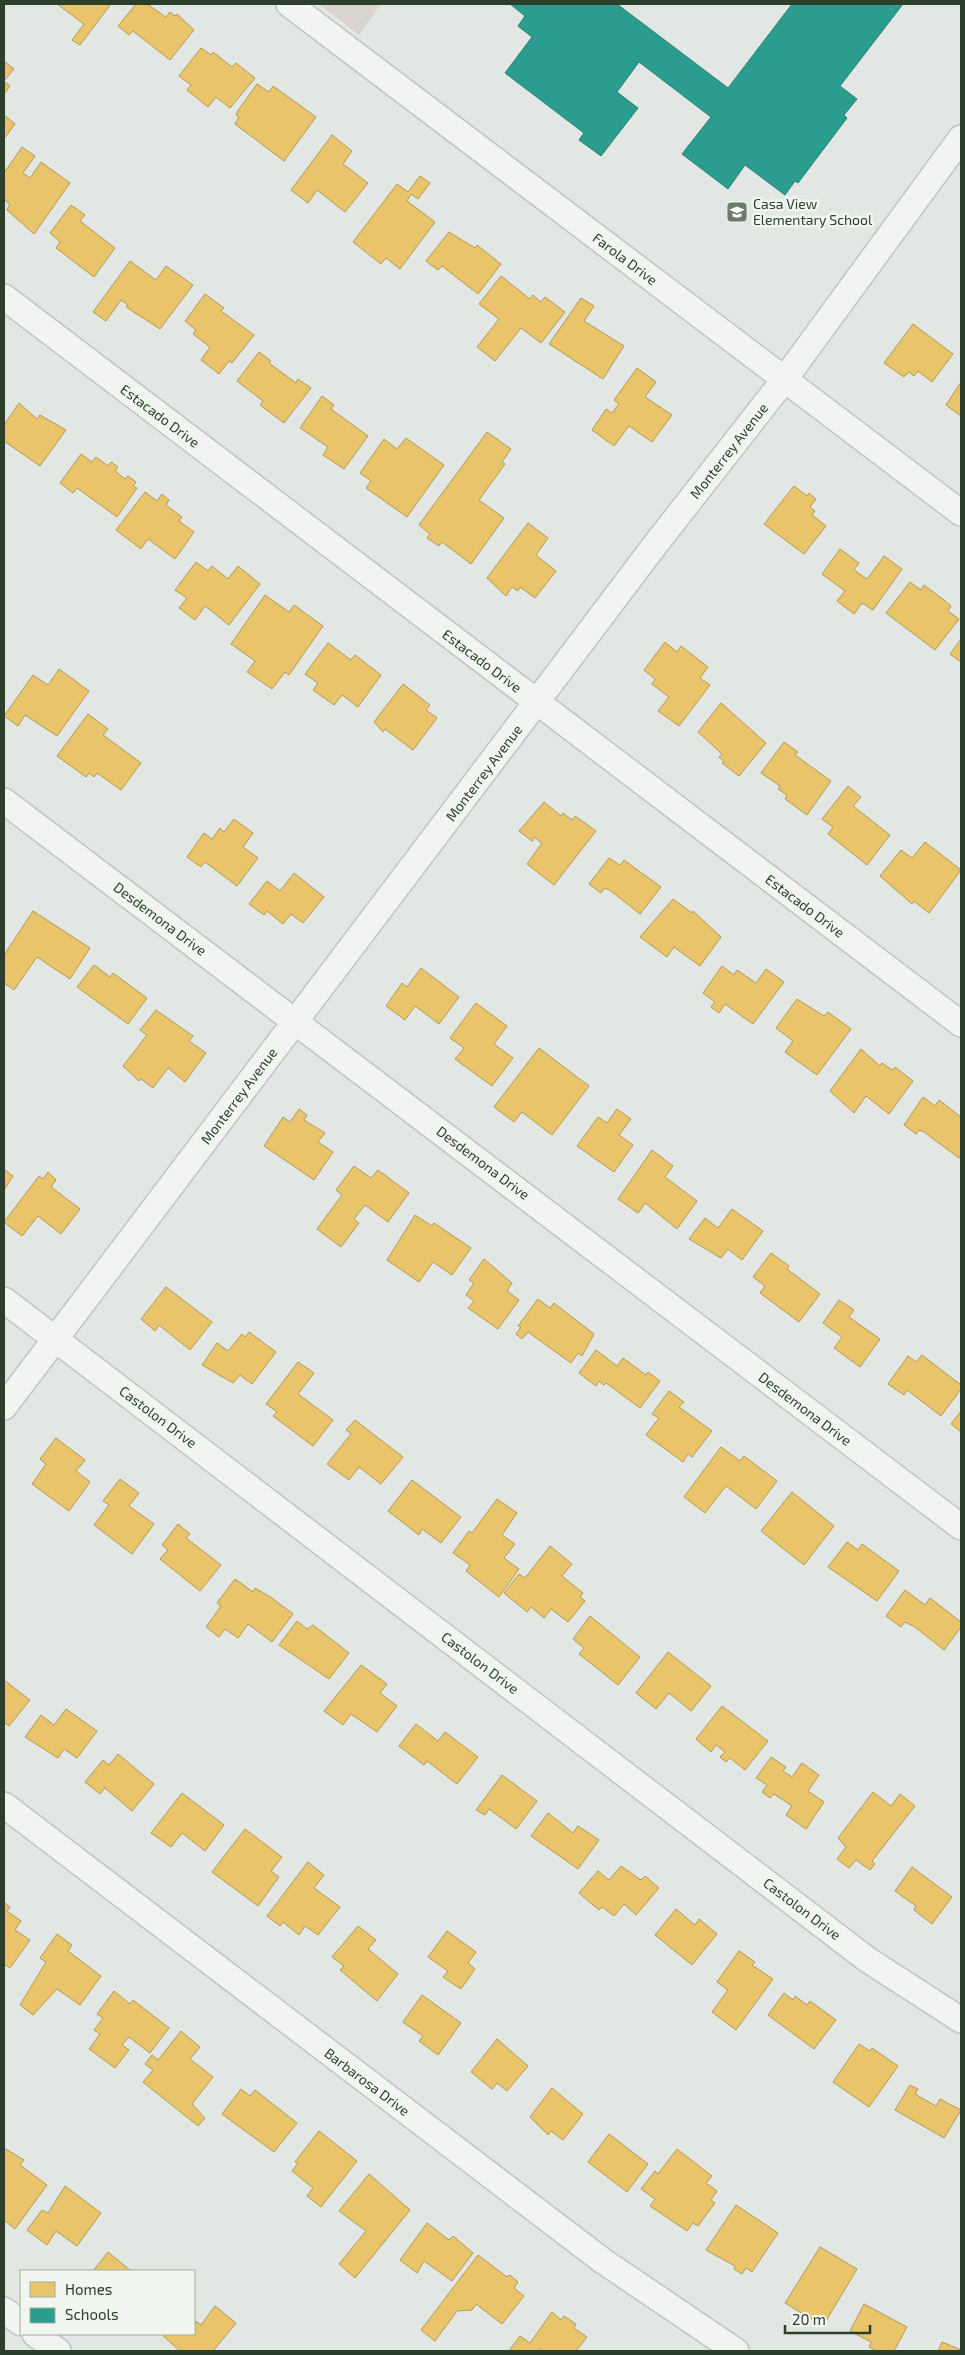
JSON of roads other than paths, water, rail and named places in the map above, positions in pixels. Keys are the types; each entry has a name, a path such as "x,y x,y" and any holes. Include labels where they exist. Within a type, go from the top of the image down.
{"street":[{"name":"Farola Drive","path":"289,4 961,513"},
{"name":"Monterrey Avenue","path":"4,1407 655,545 784,380 961,138"},
{"name":"Estacado Drive","path":"4,297 961,1024"},
{"name":"Desdemona Drive","path":"4,801 297,1021 961,1527"},
{"name":"Castolon Drive","path":"4,1300 868,1960 961,2020"},
{"name":"Barbarosa Drive","path":"4,1805 603,2261 736,2351"},
{"path":"4,2310 20,2322"},
{"path":"36,2335 58,2351"}],"place":[{"name":"Casa View Elementary School","path":"737,212"}]}
